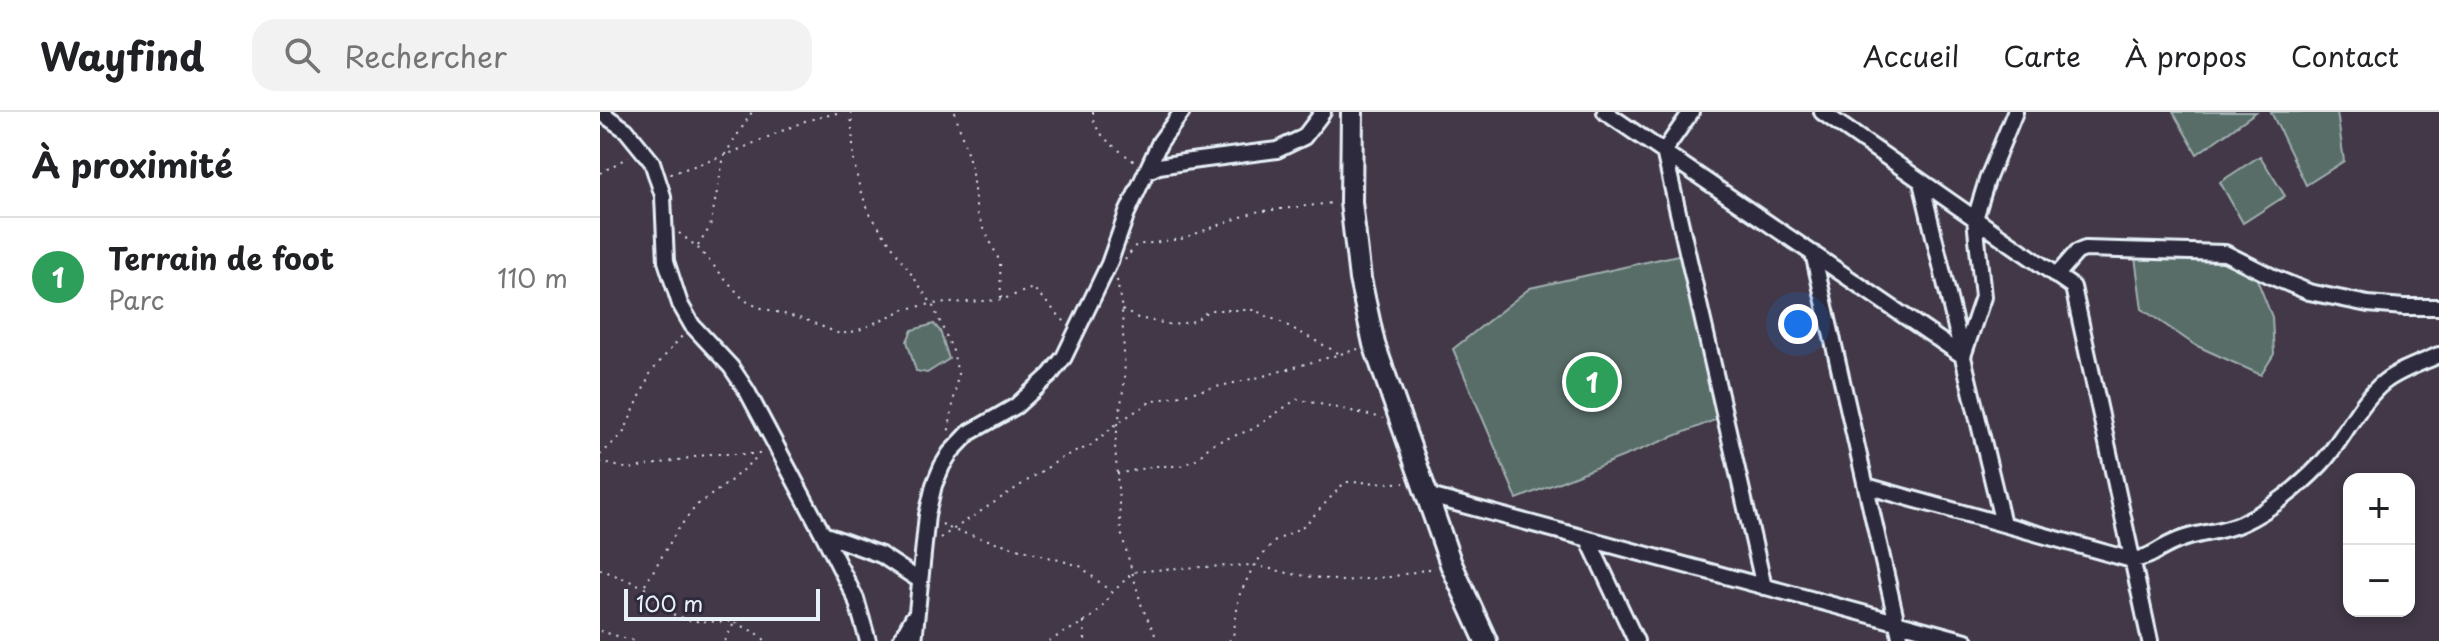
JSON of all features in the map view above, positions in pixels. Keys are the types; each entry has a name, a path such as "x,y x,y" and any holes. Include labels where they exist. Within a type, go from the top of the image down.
{"main road":[{"path":"1352,112 1351,202 1360,279 1374,344 1451,564 1486,641"}],"street":[{"path":"600,112 626,130 652,162 663,196 668,274 680,304 692,325 731,367 763,420 856,599 868,641"},
{"path":"914,641 927,515 934,485 950,453 969,433 1016,406 1050,375 1064,357 1112,269 1119,233 1160,142 1182,112"},
{"path":"1146,172 1159,166 1277,150 1304,137 1323,112"},
{"path":"1605,112 1963,356"},
{"path":"1691,112 1664,151 1764,587"},
{"path":"1822,112 2073,287 2150,641"},
{"path":"1963,356 1983,297 1975,219 1987,180 2015,112"},
{"path":"1921,182 2003,524"},
{"path":"2056,276 2077,252 2085,249 2225,253 2309,292 2368,304 2439,307"},
{"path":"1813,253 1901,641"},
{"path":"1866,486 2132,560 2149,557 2180,539 2242,523 2276,502 2324,462 2384,381 2439,355"},
{"path":"1424,489 1588,539 1966,641"},
{"path":"823,534 881,555 919,580"},
{"path":"1588,539 1636,641"},
{"path":"900,641 915,614"}],"path":[{"path":"697,247 710,227 724,156 752,112"},
{"path":"659,178 724,156 805,121 841,112"},
{"path":"851,112 854,162 860,190 870,214 932,304 953,351 958,374 948,435"},
{"path":"955,112 971,166 977,214 1000,262 1001,300"},
{"path":"1093,112 1092,121 1097,130 1146,172"},
{"path":"600,173 643,149"},
{"path":"1158,641 1142,607 1121,532 1115,445 1125,377 1122,310 1112,269 1136,245 1181,239 1255,212 1351,202"},
{"path":"665,223 697,247 744,300 758,307 820,324 840,334 857,331 905,309 932,304 1001,300 1033,288 1077,335"},
{"path":"1122,310 1138,318 1173,325 1195,321 1209,310 1257,310 1341,354"},
{"path":"600,455 623,434 651,372 692,325"},
{"path":"923,549 1065,456 1090,446 1150,402 1260,377 1374,344"},
{"path":"1117,474 1155,466 1180,466 1197,459 1212,444 1253,429 1297,399 1400,422"},
{"path":"600,462 629,469 711,454 759,455 778,452"},
{"path":"644,587 678,529 697,505 759,455"},
{"path":"1229,641 1233,637 1239,596 1254,565 1274,542 1305,525 1345,482 1424,489"},
{"path":"927,515 953,530 1080,566 1112,592"},
{"path":"1049,641 1097,613 1112,592 1133,572 1254,565 1342,581 1390,577 1451,564"},
{"path":"600,569 644,587 667,612 691,621 734,622 762,636 765,641"},
{"path":"725,641 734,622"},
{"path":"1084,622 1085,641"},
{"path":"600,631 634,641"}],"green space":[{"path":"2173,112 2256,112 2197,154"},
{"path":"2271,112 2337,112 2344,161 2306,185"},
{"path":"2260,156 2285,196 2243,223 2220,182"},
{"path":"2134,250 2225,253 2252,267 2272,317 2274,354 2261,375 2195,345 2142,309"},
{"path":"1687,253 1725,416 1517,499 1453,349 1530,288"},
{"path":"934,324 940,331 949,359 927,373 916,371 907,341 912,330"}],"place":[{"name":"Terrain de foot","path":"1592,382"}]}
